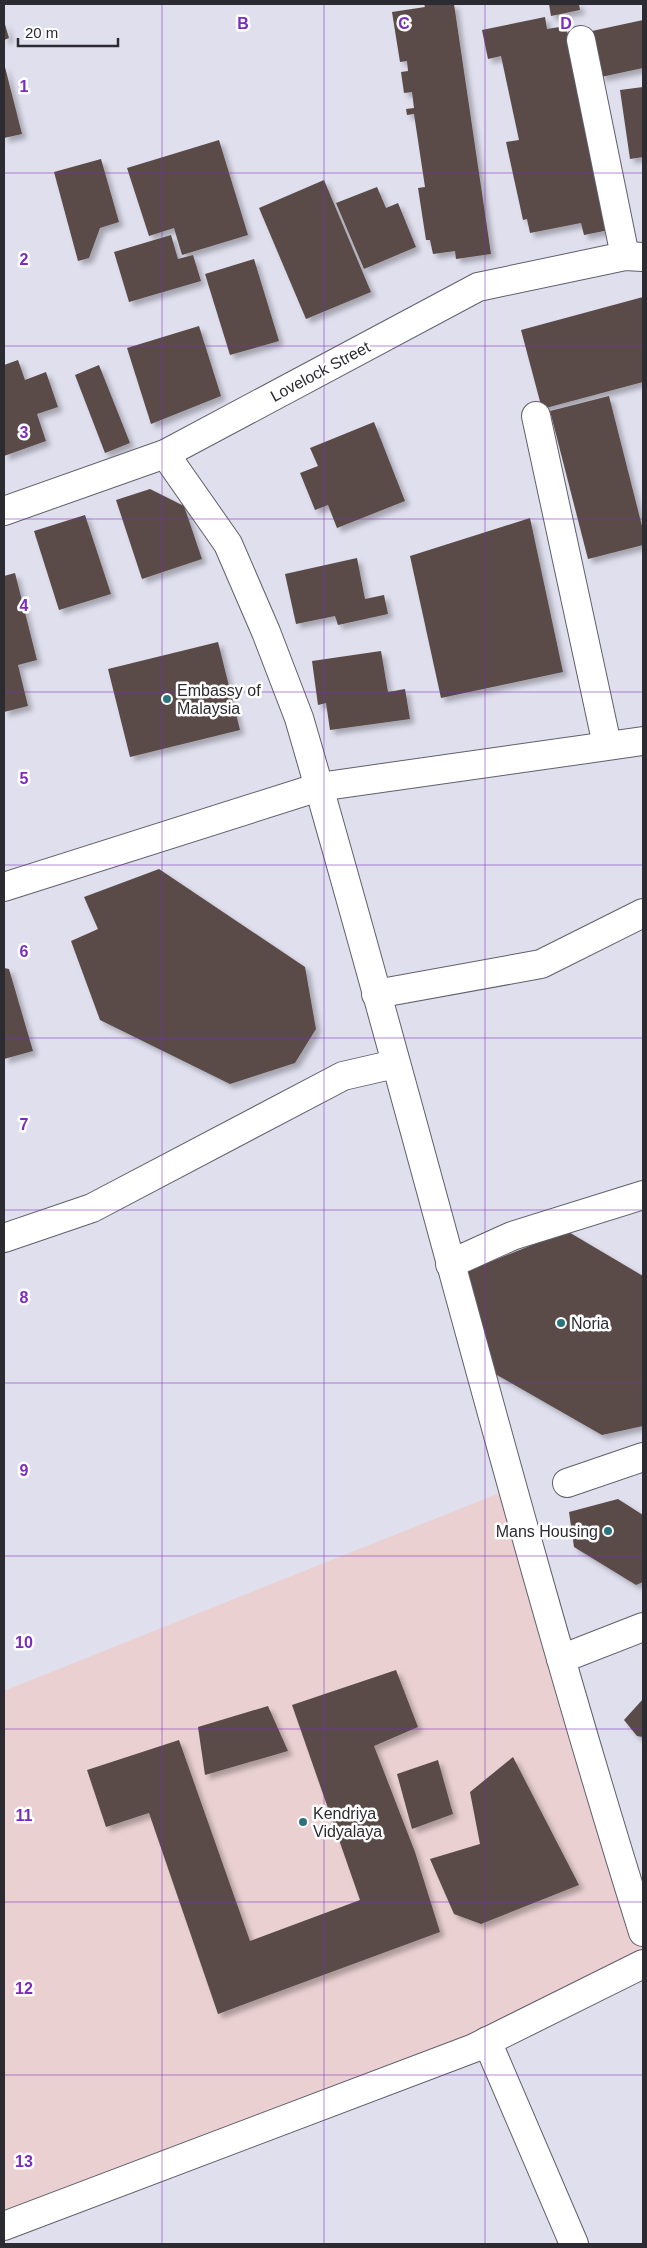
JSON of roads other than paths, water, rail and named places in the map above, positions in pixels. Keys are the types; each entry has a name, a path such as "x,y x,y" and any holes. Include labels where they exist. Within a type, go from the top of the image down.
{"street":[{"path":"581,40 634,257"},
{"name":"Lovelock Street","path":"4,511 165,454 478,287 634,257"},
{"path":"536,416 607,746"},
{"path":"165,454 228,544 266,632 299,718 596,1781 643,1932"},
{"path":"4,887 319,786 643,741"},
{"path":"376,994 541,964 643,913"},
{"path":"4,1238 92,1208 343,1076 395,1064"},
{"path":"450,1264 512,1236 643,1195"},
{"path":"567,1483 643,1457"},
{"path":"562,1659 643,1627"},
{"path":"4,2226 488,2041 643,1964"},
{"path":"488,2041 574,2244"}],"place":[{"name":"Embassy of Malaysia","path":"167,699"},
{"name":"Noria","path":"561,1323"},
{"name":"Mans Housing","path":"608,1531"},
{"name":"Kendriya Vidyalaya","path":"303,1822"}]}
